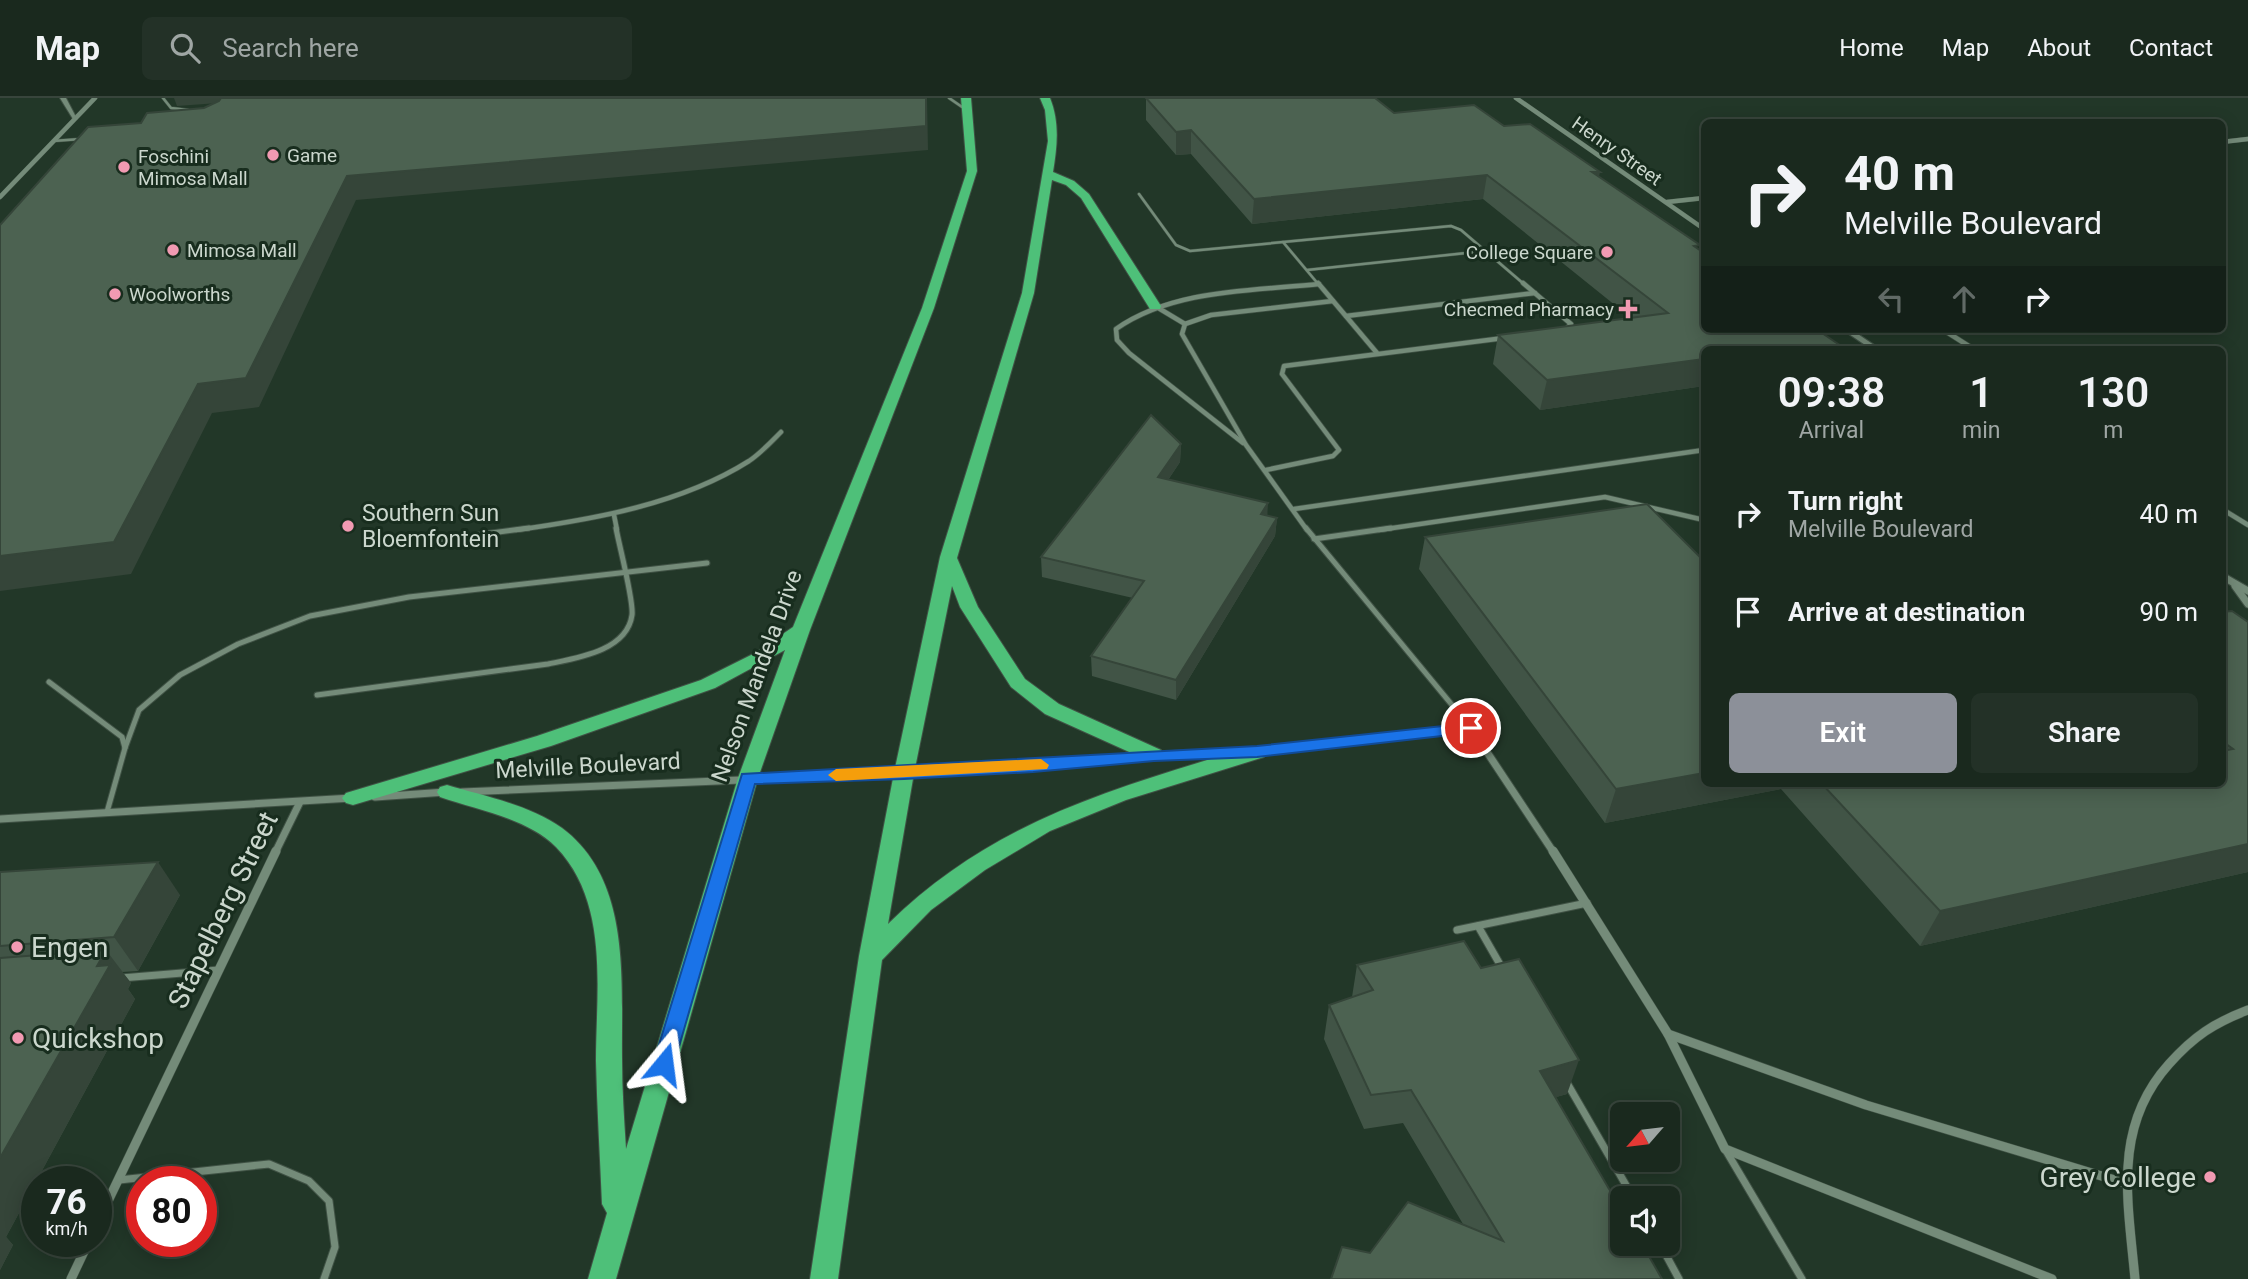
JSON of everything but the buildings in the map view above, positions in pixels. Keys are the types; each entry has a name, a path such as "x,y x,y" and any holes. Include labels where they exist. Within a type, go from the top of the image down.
{"highway":[{"path":"824,1279 871,956 904,773 949,558 1028,293 1054,141 1050,110 1045,98"},
{"name":"Nelson Mandela Drive","path":"602,1279 617,1220 748,778 801,630 929,308 951,241 972,172 967,104"},
{"path":"1048,174 1070,183 1085,196 1155,306"},
{"path":"949,558 969,607 1018,683 1052,709 1154,755"},
{"path":"353,798 544,741 708,684 762,656 801,630"},
{"path":"871,956 923,904 977,864 1042,826 1119,796 1257,751"},
{"path":"447,792 531,820 563,840 587,873 602,909 610,962 609,1061 617,1220"}],"street":[{"path":"63,98 75,118"},
{"path":"0,197 94,98"},
{"name":"Henry Street","path":"1516,98 1701,227"},
{"path":"2226,142 2248,139"},
{"path":"1667,202 1701,198"},
{"path":"1852,333 1871,346"},
{"path":"2226,579 2248,591"},
{"path":"2233,583 2248,604"},
{"path":"1471,728 1587,903 1668,1034 1725,1149 2052,1279"},
{"name":"Melville Boulevard","path":"0,819 447,792 1033,766 1154,755 1257,751 1471,728"},
{"name":"Stapelberg Street","path":"112,1194 300,802"},
{"path":"2135,1279 2128,1184 2131,1142 2141,1103 2171,1062 2210,1026 2248,1010"},
{"path":"1668,1034 1866,1105 2128,1184"},
{"path":"71,1279 81,1257"}],"lane":[{"path":"163,98 171,108 195,109"},
{"path":"949,98 967,104"},
{"path":"53,141 93,138"},
{"path":"1139,194 1183,250 1199,251 1443,226 1461,230 1571,324 1560,331"},
{"path":"1283,242 1377,353"},
{"path":"1307,270 1486,251"},
{"path":"1246,445 1129,353 1117,340 1116,329 1124,321 1155,306 1319,284"},
{"path":"1346,316 1535,293"},
{"path":"1185,324 1211,315 1334,301"},
{"path":"1155,306 1185,324"},
{"path":"1185,324 1182,334 1186,344 1246,445 1314,539 1471,728"},
{"path":"1948,333 1969,346"},
{"path":"1266,470 1333,456 1339,450 1282,374 1284,366 1508,337"},
{"path":"416,543 614,515 683,493 747,462 781,432"},
{"path":"1294,509 1701,450"},
{"path":"1314,539 1605,497 1701,519"},
{"path":"2226,512 2248,526"},
{"path":"317,695 584,657 618,642 632,615 614,515"},
{"path":"107,812 139,710 180,676 238,644 310,616 409,597 707,563"},
{"path":"49,682 112,728 122,737 125,748"},
{"path":"1457,930 1587,903"},
{"path":"1478,926 1505,974"},
{"path":"110,979 219,970"},
{"path":"1566,1080 1627,1186"},
{"path":"1725,1149 1802,1279"},
{"path":"119,1180 269,1164 309,1181 329,1201 335,1247 324,1279"},
{"path":"1667,1256 1679,1279"}],"slow traffic":[{"path":"836,775 1041,765"}],"place":[{"name":"Game","path":"273,155"},
{"name":"Foschini Mimosa Mall","path":"124,167"},
{"name":"Mimosa Mall","path":"173,250"},
{"name":"College Square","path":"1607,252"},
{"name":"Woolworths","path":"115,294"},
{"name":"Checmed Pharmacy","path":"1628,309"},
{"name":"Southern Sun Bloemfontein","path":"348,526"},
{"name":"Engen","path":"17,947"},
{"name":"Quickshop","path":"18,1038"},
{"name":"Grey College","path":"2210,1177"}],"route":[{"path":"664,1064 748,778 904,773 1033,766 1154,755 1257,751 1471,728"}]}
